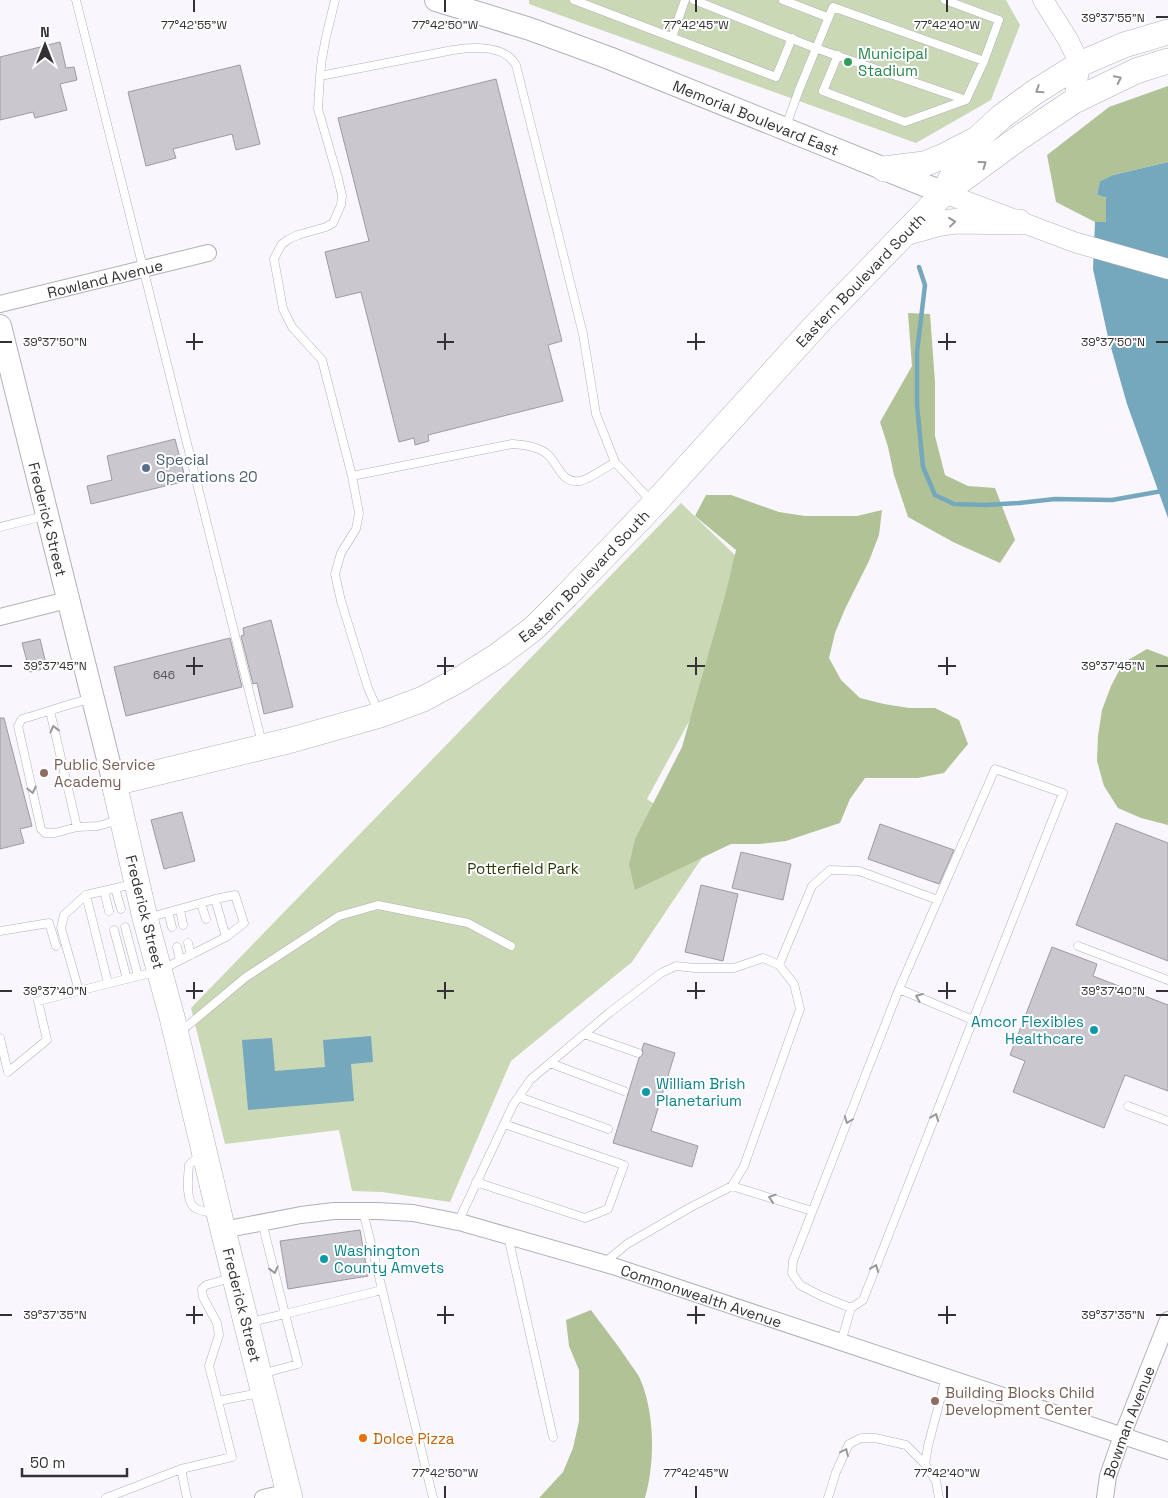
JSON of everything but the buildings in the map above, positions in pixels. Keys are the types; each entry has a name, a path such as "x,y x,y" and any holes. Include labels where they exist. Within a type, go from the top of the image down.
{"main road":[{"name":"Memorial Boulevard East","path":"436,0 530,29 618,62 944,193"},
{"name":"Eastern Boulevard South","path":"944,193 960,162 978,139 1001,117 1035,92 1080,64 1124,45 1168,32"},
{"name":"Eastern Boulevard South","path":"114,783 263,747 380,715 423,699 497,656 533,629 567,595 654,504 816,324 944,193 1016,140 1074,101 1136,71 1168,61"},
{"path":"884,169 924,164 978,139"},
{"path":"905,233 956,221 1019,222"},
{"name":"Frederick Street","path":"0,326 123,819 126,885 146,928 159,969 290,1495"}],"street":[{"path":"1043,0 1067,38 1080,64 1074,101"},
{"name":"Memorial Boulevard East","path":"944,193 1074,242 1168,269"},
{"name":"Rowland Avenue","path":"0,304 208,253"},
{"path":"0,617 68,600"},
{"name":"Commonwealth Avenue","path":"222,1222 262,1222 301,1214 334,1211 413,1213 458,1222 604,1263 1168,1451"},
{"name":"Bowman Avenue","path":"1105,1498 1108,1476 1122,1436 1167,1328"},
{"path":"263,1498 290,1495"}],"lane":[{"path":"76,0 263,747"},
{"path":"336,0 326,38 320,76 318,109 338,178 342,205 333,223 290,239 282,244 274,259 284,309 292,327 322,360 352,476 359,513 356,529 341,553 335,574 341,601 368,688 380,715"},
{"path":"574,0 776,77 792,38"},
{"path":"672,38 685,0"},
{"path":"694,0 816,48 966,100"},
{"path":"783,0 827,17"},
{"path":"838,55 823,91 905,122 966,100 984,61 999,20 945,0"},
{"path":"785,128 834,3 984,61"},
{"path":"320,76 472,48 488,49 508,55 516,64 583,334 596,414 615,462 654,504"},
{"path":"352,476 512,444 529,446 545,453 556,464 563,477 569,480 581,482 615,462"},
{"path":"0,527 46,515"},
{"path":"92,699 64,705 22,719 18,726 41,829 45,833 55,833 77,827 98,826 123,819"},
{"path":"50,711 77,827"},
{"path":"842,1342 851,1308 863,1300 1062,793 995,769 899,989 793,1261 792,1273 800,1285 851,1308"},
{"path":"779,965 812,886 830,870 859,871 938,900"},
{"path":"79,991 62,928 64,915 86,895 126,885 120,909"},
{"path":"104,890 109,911"},
{"path":"86,895 108,984"},
{"path":"0,1038 8,1072 47,1040 38,1001 159,969 191,955 213,940 226,937 244,922 235,895 180,909 146,928"},
{"path":"215,899 226,937"},
{"path":"201,903 206,919"},
{"path":"176,1035 246,977 340,916 378,906 468,923 511,946"},
{"path":"180,909 183,925"},
{"path":"0,931 49,922 56,946"},
{"path":"114,930 127,979"},
{"path":"188,943 191,955"},
{"path":"1078,946 1168,980"},
{"path":"159,969 177,947"},
{"path":"458,1222 513,1105 530,1080 609,1013 661,974 676,966 734,968 763,958 779,965 794,984 800,1009 747,1157 732,1186 627,1244 604,1263"},
{"path":"899,989 973,1020"},
{"path":"584,1034 638,1053"},
{"path":"550,1063 624,1091"},
{"path":"519,1096 608,1130"},
{"path":"1128,1106 1168,1121"},
{"path":"476,1182 585,1218 608,1209 624,1165 504,1124"},
{"path":"732,1186 812,1211"},
{"path":"363,1211 433,1498"},
{"path":"218,1401 262,1383 298,1364 262,1222"},
{"path":"508,1236 553,1437"},
{"path":"106,1498 181,1469 232,1457 209,1366 219,1335 217,1323 202,1290 206,1285 235,1277"},
{"path":"246,1323 382,1290"},
{"path":"925,1464 946,1377"},
{"path":"828,1498 836,1472 849,1444 861,1438 875,1438 906,1445 925,1464 936,1481 938,1498"},
{"path":"181,1469 187,1498"}],"green space":[{"name":"Municipal Stadium","path":"529,0 1006,0 1020,25 991,100 916,143 529,4"},
{"path":"1168,86 1168,162 1113,175 1100,181 1097,195 1106,196 1106,222 1095,222 1056,202 1047,155 1109,107"},
{"path":"908,313 930,314 935,382 935,436 945,475 968,486 995,488 1015,540 1000,563 953,542 908,517 894,475 880,422 912,366"},
{"path":"706,495 731,495 779,512 805,516 857,516 882,510 879,535 869,561 835,633 829,658 841,680 860,698 909,708 935,708 959,720 968,744 944,773 918,778 865,778 850,799 840,823 786,841 760,844 731,844 635,890 629,865 635,839 682,747 736,550 695,516"},
{"name":"Potterfield Park","path":"681,503 764,583 647,799 712,843 632,962 511,1061 450,1202 382,1192 352,1191 339,1130 225,1144 191,1008"},
{"path":"1147,649 1168,657 1168,825 1141,818 1118,808 1104,786 1097,761 1102,710 1111,686 1123,663"},
{"path":"591,1310 637,1373 646,1394 651,1424 652,1455 645,1498 539,1498 563,1472 573,1448 579,1421 579,1370 569,1346 566,1320"}],"water":[{"path":"1168,162 1168,518 1127,404 1108,337 1093,269 1095,222 1106,222 1106,197 1097,195 1100,181 1113,175"},
{"path":"371,1036 373,1062 351,1064 354,1101 248,1110 242,1040 272,1038 275,1071 325,1067 323,1040"}],"waterway":[{"path":"919,267 925,285 917,352 917,405 923,467 935,495 954,504 986,505 1055,499 1112,500 1168,490"}],"place":[{"name":"Municipal Stadium","path":"848,62"},
{"name":"Special Operations 20","path":"146,468"},
{"name":"Public Service Academy","path":"44,773"},
{"name":"Amcor Flexibles Healthcare","path":"1094,1030"},
{"name":"William Brish Planetarium","path":"646,1092"},
{"name":"Washington County Amvets","path":"324,1259"},
{"name":"Building Blocks Child Development Center","path":"935,1401"},
{"name":"Dolce Pizza","path":"363,1438"}]}
